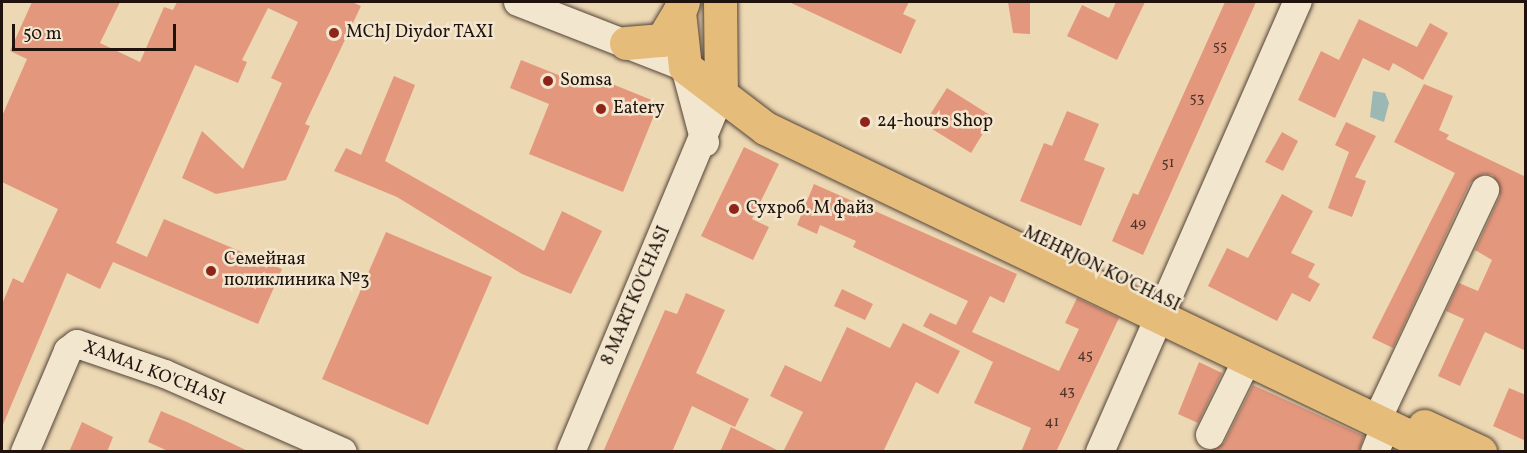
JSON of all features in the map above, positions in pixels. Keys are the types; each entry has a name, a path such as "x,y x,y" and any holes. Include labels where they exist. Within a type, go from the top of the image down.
{"main road":[{"name":"8 MART KO'CHASI","path":"720,2 721,93"},
{"path":"626,43 662,40 681,7"},
{"path":"681,7 685,67"},
{"name":"MEHRJON KO'CHASI","path":"685,67 765,128 1163,309 1248,358 1382,428 1442,452"},
{"name":"MEHRJON KO'CHASI","path":"721,93 758,104 1163,309 1382,428 1480,452"}],"street":[{"name":"MEHRJON KO'CHASI","path":"518,2 685,67"},
{"path":"1100,452 1298,2"},
{"path":"685,67 705,142 734,125 765,128"},
{"name":"8 MART KO'CHASI","path":"571,452 705,142 721,93"},
{"path":"1382,428 1485,190"},
{"name":"XAMAL KO'CHASI","path":"25,452 68,351 77,344 165,374 342,452"},
{"path":"1210,435 1248,358"}],"water":[{"path":"1373,91 1385,93 1389,103 1384,122 1370,117"}],"building":[{"path":"32,2 120,2 100,43 140,62 164,7 173,10 177,2 352,2 361,6 305,124 310,126 286,180 216,194 182,178 202,131 243,169 282,83 271,78 298,22 268,8 242,60 247,62 238,83 195,65 116,243 147,257 164,219 282,269 258,324 113,262 100,289 67,273 2,427 2,304 13,278 23,283 58,209 2,182 2,116 27,59 10,51"},
{"path":"789,2 909,2 903,14 916,20 901,54"},
{"path":"1008,2 1030,2 1030,34 1013,33"},
{"path":"1116,2 1145,2 1117,60 1067,36 1082,5 1109,18"},
{"path":"1225,2 1256,2 1143,255 1112,241 1133,193 1138,195"},
{"path":"1359,19 1417,47 1430,23 1448,33 1423,80 1393,63 1389,71 1363,58 1335,118 1298,100 1321,51 1339,60"},
{"path":"521,60 586,86 590,75 659,103 623,192 529,154 549,104 510,88"},
{"path":"394,76 415,85 385,161 544,251 562,211 602,231 571,294 522,274 397,197 334,171 346,148 361,155"},
{"path":"1424,84 1453,96 1439,130 1449,135 1446,139 1526,177 1526,351 1485,332 1460,386 1438,376 1464,319 1446,311 1459,283 1478,291 1492,260 1475,250 1500,196 1493,175 1483,174 1470,183 1393,348 1372,338 1455,173 1394,142"},
{"path":"947,88 993,117 971,153 924,124"},
{"path":"1067,111 1099,124 1084,160 1105,168 1081,226 1020,201 1044,143 1052,146"},
{"path":"1346,122 1376,136 1355,177 1366,181 1352,217 1328,208 1349,152 1335,145"},
{"path":"1282,132 1298,141 1283,171 1265,162"},
{"path":"744,147 779,164 752,219 769,227 753,260 701,236"},
{"path":"814,184 1017,274 1004,303 990,296 972,332 1059,371 1079,329 1065,323 1077,298 1119,318 1056,452 1021,452 1031,428 974,403 993,362 923,326 930,313 956,325 968,301 853,247 856,241 820,225 817,234 797,225"},
{"path":"1282,194 1313,211 1291,253 1315,264 1308,277 1320,284 1310,302 1292,293 1277,321 1208,286 1227,248 1248,258"},
{"path":"386,232 492,277 428,425 322,379"},
{"path":"842,289 873,304 865,320 834,306"},
{"path":"686,293 725,310 696,373 749,399 735,427 692,406 672,452 603,452 665,310 677,314"},
{"path":"903,323 960,351 938,394 916,382 883,452 783,452 803,412 770,396 785,365 821,382 847,327 890,348"},
{"path":"1199,362 1222,373 1198,423 1178,414"},
{"path":"1253,385 1364,436 1359,452 1207,452 1224,443"},
{"path":"1509,388 1526,395 1526,441 1493,426"},
{"path":"161,411 250,452 170,452 148,442"},
{"path":"82,422 113,437 107,452 69,452"},
{"path":"731,427 781,452 720,452"}],"place":[{"name":"MChJ Diydor TAXI","path":"334,33"},
{"name":"Somsa","path":"548,81"},
{"name":"Eatery","path":"601,109"},
{"name":"24-hours Shop","path":"865,122"},
{"name":"Сухроб. М файз","path":"734,209"},
{"name":"Семейная поликлиника №3","path":"211,271"}]}
